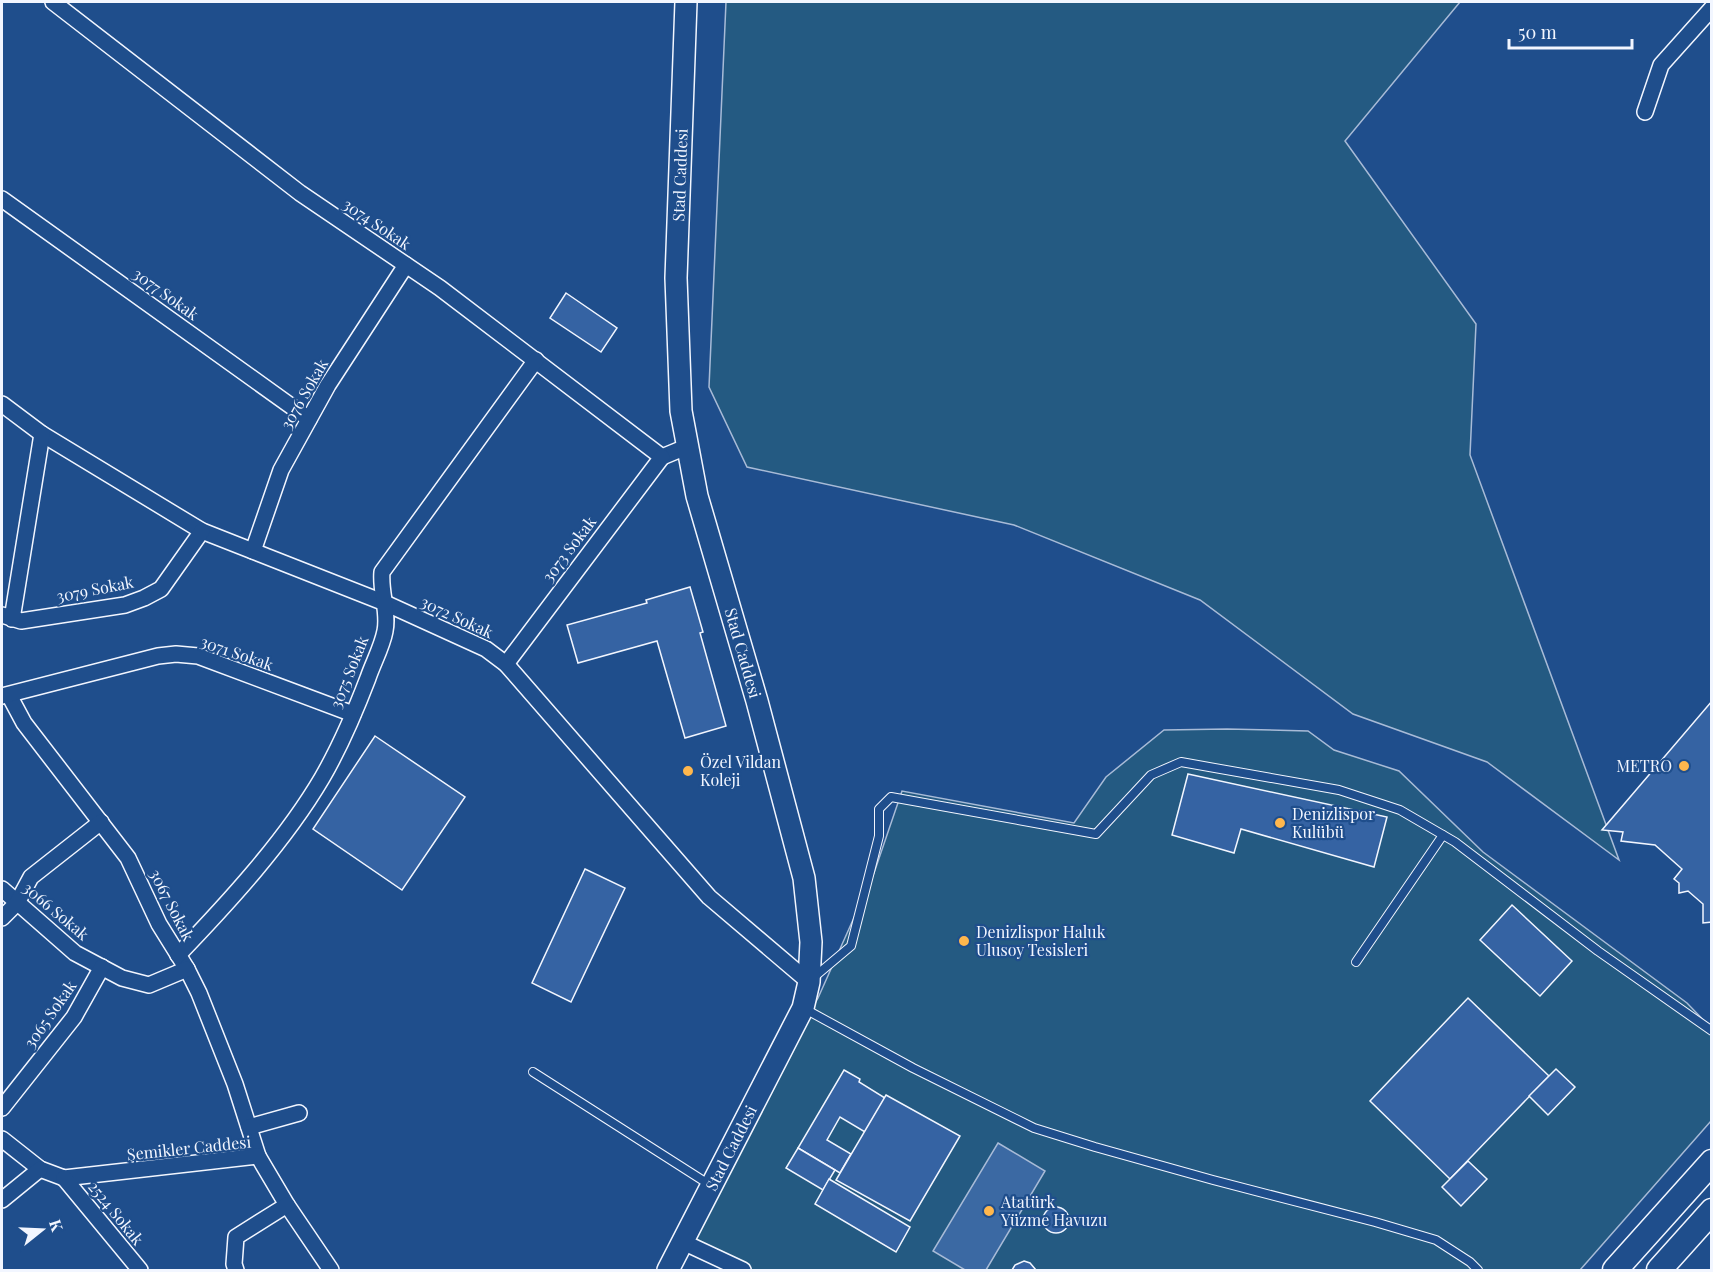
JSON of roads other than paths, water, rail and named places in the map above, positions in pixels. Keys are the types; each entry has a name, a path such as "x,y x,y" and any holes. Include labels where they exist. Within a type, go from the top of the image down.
{"main road":[{"path":"1615,1270 1712,1162"},
{"path":"1659,1270 1712,1211"}],"street":[{"name":"3074 Sokak","path":"53,2 300,193 406,265 536,360 662,457"},
{"name":"Stad Caddesi","path":"668,1270 803,1008 809,982 811,942 804,878 757,701 697,496 686,447 680,400 676,278 686,2"},
{"path":"1645,112 1661,65 1712,8"},
{"name":"3077 Sokak","path":"2,199 309,419"},
{"name":"3076 Sokak","path":"253,551 281,470 328,385 406,265"},
{"name":"3075 Sokak","path":"177,955 244,882 286,829 322,778 353,714 386,630 385,603 381,588 382,572 536,360"},
{"name":"3072 Sokak","path":"2,404 42,434 202,531 385,603 486,649 506,664 710,897 809,982"},
{"path":"7,617 42,434"},
{"path":"662,457 686,447"},
{"name":"3073 Sokak","path":"506,664 662,457"},
{"name":"3079 Sokak","path":"7,617 21,621 125,605 144,598 161,589 202,531"},
{"name":"3071 Sokak","path":"5,695 158,656 176,654 198,656 353,714"},
{"name":"3067 Sokak","path":"5,695 128,858 159,924 199,993 236,1084 258,1156"},
{"path":"2,918 17,903 31,877 101,822"},
{"name":"3066 Sokak","path":"2,889 75,953 122,978 149,985 187,969"},
{"name":"3065 Sokak","path":"2,1108 74,1017 102,968"},
{"path":"249,1127 299,1113"},
{"name":"Şemikler Caddesi","path":"2,1139 40,1169 64,1178 258,1156 287,1205 331,1270"},
{"path":"2,1200 40,1169"},
{"name":"2524 Sokak","path":"64,1178 140,1270"},
{"path":"236,1270 234,1264 236,1237 287,1205"},
{"path":"683,1242 743,1270"}],"lane":[{"path":"809,982 851,946 879,836 879,809 891,797 1096,834 1151,775 1181,762 1339,790 1400,810 1455,842 1598,951 1712,1031"},
{"path":"1356,962 1443,835"},
{"path":"803,1008 913,1068 1034,1128 1159,1165 1436,1240 1470,1262 1478,1270"},
{"path":"532,1072 711,1185"}],"place":[{"name":"METRO","path":"1684,766"},
{"name":"Özel Vildan Koleji","path":"688,771"},
{"name":"Denizlispor Kulübü","path":"1280,823"},
{"name":"Denizlispor Haluk Ulusoy Tesisleri","path":"964,941"},
{"name":"Atatürk Yüzme Havuzu","path":"989,1211"}]}
